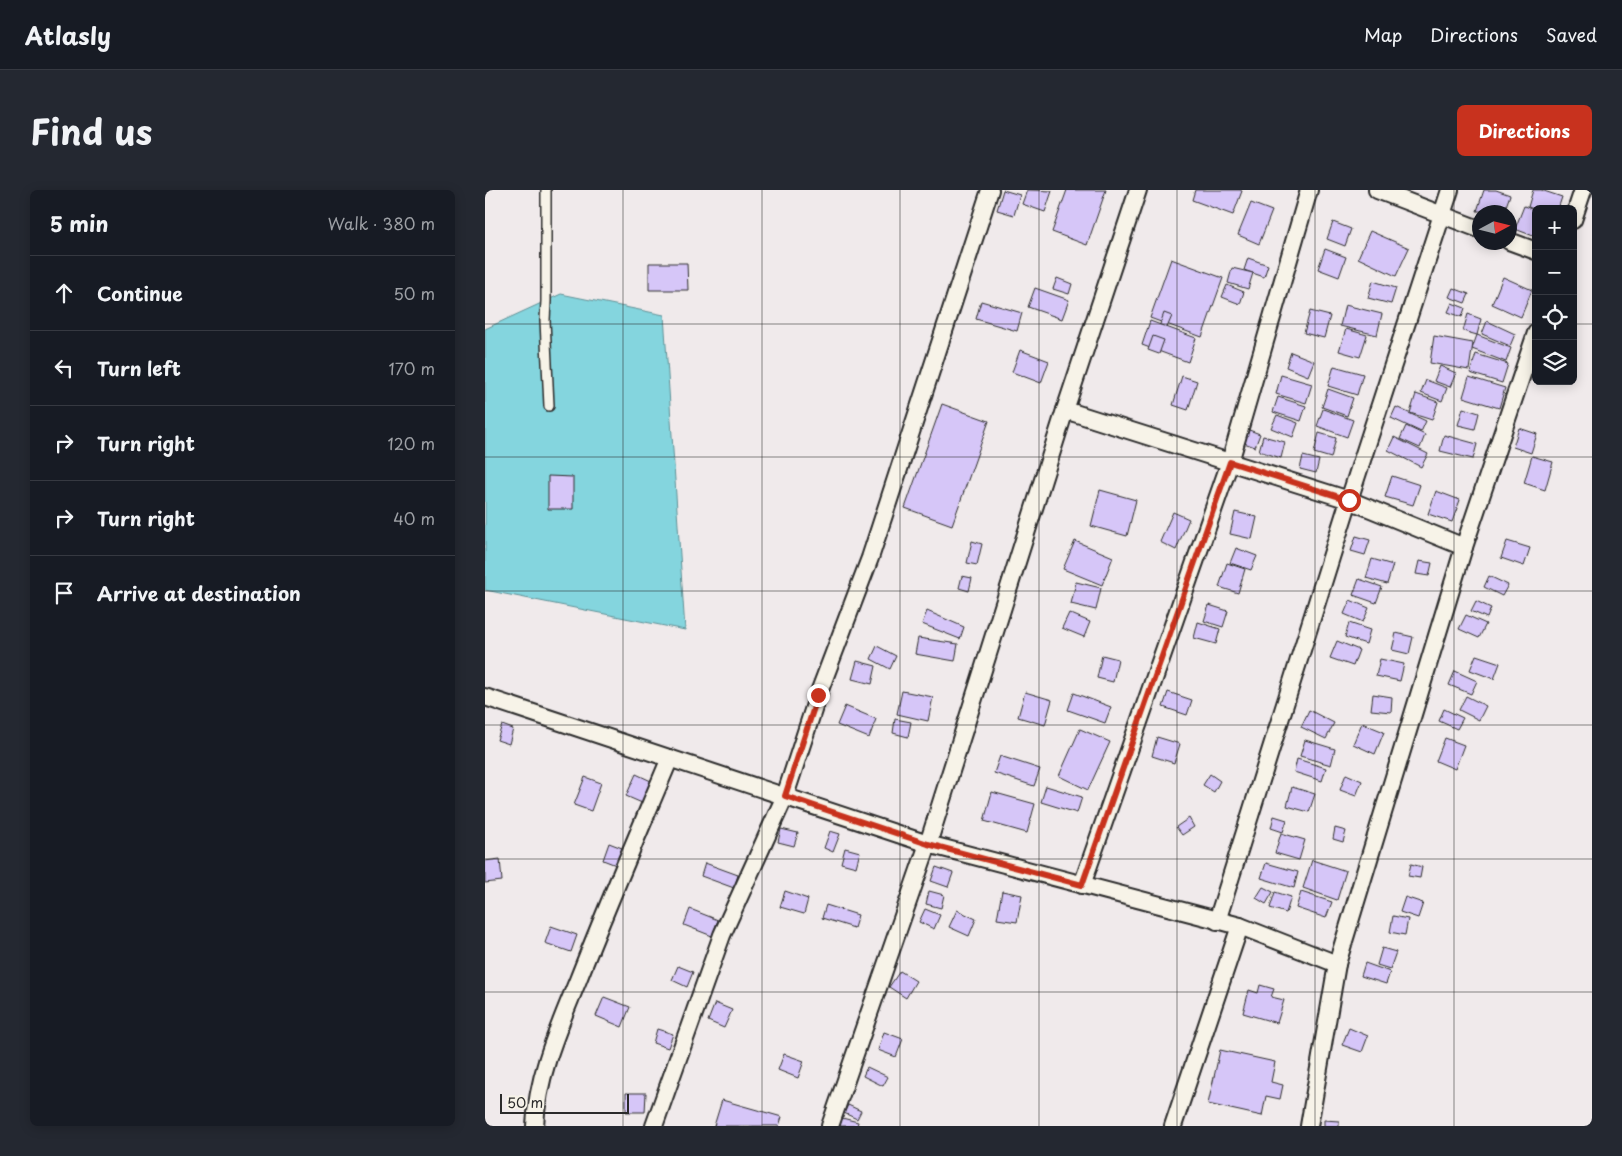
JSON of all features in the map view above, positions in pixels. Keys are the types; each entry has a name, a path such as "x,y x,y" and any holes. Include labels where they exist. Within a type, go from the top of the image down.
{"street":[{"path":"654,1126 722,935 785,796 818,695 871,558 990,190"},
{"path":"830,1126 928,844 1065,410 1138,190"},
{"path":"1082,885 1230,462 1309,190"},
{"path":"1377,190 1472,226"},
{"path":"1217,921 1349,500 1450,190"},
{"path":"1577,208 1583,190"},
{"path":"1517,243 1534,250"},
{"path":"1309,1126 1337,964 1464,547 1534,340"},
{"path":"1065,410 1349,500 1464,547"},
{"path":"485,698 928,844 1240,926 1337,964"},
{"path":"535,1126 536,1106 549,1054 589,951 669,758"},
{"path":"1173,1126 1240,926"}],"lane":[{"path":"546,190 545,320 549,406"}],"water":[{"path":"561,294 664,315 685,630 485,590 485,329"}],"building":[{"path":"1003,190 1020,195 1014,215 997,210"},
{"path":"1027,190 1052,191 1045,212 1022,204"},
{"path":"1067,190 1106,190 1087,245 1052,232"},
{"path":"1195,190 1242,191 1233,215 1192,200"},
{"path":"1484,190 1496,190 1510,195 1506,205 1479,205"},
{"path":"1533,190 1541,190 1562,197 1559,205 1532,205 1532,208 1528,207"},
{"path":"1251,203 1272,211 1259,244 1238,235"},
{"path":"1524,206 1532,209 1532,235 1517,230 1517,224"},
{"path":"1333,222 1351,229 1345,246 1327,239"},
{"path":"1370,231 1409,248 1396,276 1358,258"},
{"path":"1325,249 1346,257 1339,277 1318,269"},
{"path":"1248,258 1268,265 1264,277 1244,270"},
{"path":"1171,259 1223,278 1202,337 1150,318"},
{"path":"649,263 687,263 688,290 649,290"},
{"path":"1232,268 1253,273 1248,289 1228,283"},
{"path":"1503,277 1532,290 1521,317 1492,304"},
{"path":"1057,278 1072,284 1069,294 1053,289"},
{"path":"1373,281 1396,288 1391,304 1368,298"},
{"path":"1227,285 1244,292 1240,304 1222,297"},
{"path":"1035,288 1069,300 1062,319 1028,307"},
{"path":"1453,288 1469,294 1465,303 1449,297"},
{"path":"981,301 1022,313 1017,331 976,319"},
{"path":"1452,303 1465,308 1462,317 1448,312"},
{"path":"1345,305 1382,314 1377,335 1340,326"},
{"path":"1310,311 1330,316 1324,338 1304,333"},
{"path":"1164,313 1172,316 1166,330 1159,327"},
{"path":"1468,314 1481,319 1477,335 1463,331"},
{"path":"1150,321 1196,338 1188,362 1142,345"},
{"path":"1487,321 1515,334 1510,346 1482,334"},
{"path":"1346,329 1367,335 1360,357 1339,351"},
{"path":"1477,335 1511,348 1506,362 1472,349"},
{"path":"1153,336 1164,340 1159,354 1148,350"},
{"path":"1434,336 1473,343 1469,370 1430,363"},
{"path":"1020,350 1049,361 1041,383 1012,372"},
{"path":"1291,352 1314,361 1308,376 1286,367"},
{"path":"1476,354 1508,364 1502,383 1470,373"},
{"path":"1334,366 1363,374 1357,395 1328,386"},
{"path":"1440,366 1456,373 1450,387 1434,381"},
{"path":"1281,375 1312,384 1306,403 1276,394"},
{"path":"1182,376 1197,381 1188,410 1173,405"},
{"path":"1469,377 1505,388 1499,408 1463,397"},
{"path":"1426,380 1447,388 1442,401 1421,393"},
{"path":"1328,389 1353,398 1347,416 1322,407"},
{"path":"1416,394 1438,402 1432,420 1410,413"},
{"path":"1278,397 1306,406 1301,421 1273,412"},
{"path":"942,404 989,421 952,525 905,508"},
{"path":"1396,407 1426,421 1421,432 1391,418"},
{"path":"1463,408 1479,413 1475,429 1458,425"},
{"path":"1323,409 1353,420 1347,437 1317,426"},
{"path":"1277,415 1298,423 1293,437 1271,428"},
{"path":"1406,426 1425,435 1420,448 1400,439"},
{"path":"1519,428 1537,434 1531,453 1513,447"},
{"path":"1249,430 1260,434 1255,447 1244,443"},
{"path":"1319,433 1336,438 1331,458 1314,453"},
{"path":"1444,435 1477,444 1473,459 1440,451"},
{"path":"1263,436 1285,442 1281,458 1259,451"},
{"path":"1394,437 1428,454 1421,467 1388,450"},
{"path":"1303,456 1319,460 1316,473 1300,469"},
{"path":"1532,456 1553,462 1545,490 1524,483"},
{"path":"548,476 573,477 573,509 548,509"},
{"path":"1392,476 1420,485 1413,505 1385,497"},
{"path":"1100,490 1136,500 1127,536 1091,526"},
{"path":"1436,491 1460,500 1452,522 1428,514"},
{"path":"1173,512 1189,519 1176,550 1160,542"},
{"path":"1235,512 1257,517 1252,539 1230,534"},
{"path":"1356,536 1370,540 1365,555 1351,551"},
{"path":"972,541 982,544 977,565 967,563"},
{"path":"1075,541 1113,557 1102,585 1063,569"},
{"path":"1507,541 1530,548 1524,566 1501,558"},
{"path":"1236,548 1257,556 1251,570 1230,563"},
{"path":"1372,559 1393,565 1387,584 1366,578"},
{"path":"1419,561 1432,563 1429,576 1416,574"},
{"path":"1227,563 1245,569 1238,593 1219,587"},
{"path":"962,576 972,578 969,591 959,588"},
{"path":"1489,576 1508,585 1502,596 1484,587"},
{"path":"1359,579 1382,587 1376,603 1353,595"},
{"path":"1076,582 1101,588 1096,610 1071,604"},
{"path":"1350,600 1369,608 1363,622 1344,614"},
{"path":"1476,601 1491,608 1487,618 1471,611"},
{"path":"1209,605 1228,611 1223,627 1204,621"},
{"path":"927,611 964,627 960,639 922,624"},
{"path":"1069,613 1090,622 1084,637 1062,628"},
{"path":"1466,615 1486,624 1479,638 1459,629"},
{"path":"1198,622 1220,629 1216,644 1194,638"},
{"path":"1349,623 1370,630 1366,644 1345,637"},
{"path":"1396,633 1413,637 1409,654 1392,650"},
{"path":"918,638 958,644 955,661 915,654"},
{"path":"1337,641 1359,650 1353,666 1330,658"},
{"path":"877,646 896,656 890,669 871,659"},
{"path":"1102,655 1118,659 1113,682 1097,678"},
{"path":"1476,655 1500,663 1494,679 1470,670"},
{"path":"1380,659 1404,664 1400,681 1376,676"},
{"path":"857,661 876,666 872,684 852,679"},
{"path":"1455,671 1477,681 1471,694 1449,685"},
{"path":"902,691 933,697 928,721 897,714"},
{"path":"1025,692 1052,700 1045,725 1018,717"},
{"path":"1168,692 1192,700 1187,715 1163,707"},
{"path":"1074,693 1111,707 1105,723 1068,710"},
{"path":"1373,694 1392,697 1391,712 1371,710"},
{"path":"1466,696 1486,706 1479,720 1459,710"},
{"path":"845,706 876,719 869,738 837,725"},
{"path":"1444,709 1463,718 1457,729 1439,721"},
{"path":"1309,710 1334,723 1326,739 1301,727"},
{"path":"895,719 911,722 908,737 893,733"},
{"path":"1362,723 1384,732 1375,754 1353,744"},
{"path":"502,725 513,729 509,744 497,740"},
{"path":"1080,729 1110,742 1088,790 1059,776"},
{"path":"1157,737 1180,744 1174,763 1152,756"},
{"path":"1445,738 1464,745 1455,769 1436,761"},
{"path":"1305,740 1335,749 1331,765 1300,756"},
{"path":"1000,756 1040,769 1034,786 994,773"},
{"path":"1297,759 1326,768 1322,781 1294,772"},
{"path":"636,774 651,781 642,803 626,796"},
{"path":"1210,774 1220,781 1214,792 1203,785"},
{"path":"1346,774 1362,781 1356,796 1340,790"},
{"path":"585,777 601,783 591,811 574,805"},
{"path":"1046,786 1082,797 1077,813 1041,802"},
{"path":"1292,787 1315,794 1309,812 1287,806"},
{"path":"992,792 1035,804 1027,833 984,821"},
{"path":"1274,816 1287,820 1283,832 1271,828"},
{"path":"1189,818 1194,827 1182,835 1176,827"},
{"path":"1335,828 1346,831 1343,842 1333,839"},
{"path":"781,829 798,833 794,846 778,842"},
{"path":"830,831 840,834 833,852 824,848"},
{"path":"1281,833 1305,840 1299,860 1275,853"},
{"path":"609,843 622,848 616,865 603,860"},
{"path":"845,848 860,852 856,867 841,863"},
{"path":"500,859 502,881 485,883 485,861"},
{"path":"1312,860 1346,871 1337,900 1303,888"},
{"path":"705,863 738,875 734,888 701,876"},
{"path":"1266,863 1298,872 1294,888 1261,878"},
{"path":"1411,864 1422,867 1420,878 1408,876"},
{"path":"936,867 953,873 948,887 931,881"},
{"path":"1263,887 1273,892 1266,904 1256,898"},
{"path":"785,891 808,899 804,914 780,907"},
{"path":"929,891 944,895 941,908 926,904"},
{"path":"1002,891 1022,895 1017,922 997,919"},
{"path":"1275,892 1291,897 1286,913 1270,908"},
{"path":"1301,892 1332,902 1326,918 1296,908"},
{"path":"1405,897 1423,903 1418,918 1400,912"},
{"path":"826,905 858,915 854,928 822,918"},
{"path":"690,909 718,920 712,936 684,925"},
{"path":"925,909 940,915 934,929 919,922"},
{"path":"957,910 976,919 969,936 949,927"},
{"path":"1393,916 1408,919 1405,935 1390,932"},
{"path":"551,926 577,935 571,952 545,943"},
{"path":"1382,948 1396,952 1390,969 1377,965"},
{"path":"1365,963 1390,972 1386,984 1361,976"},
{"path":"678,966 693,972 687,987 672,980"},
{"path":"900,971 916,981 906,998 889,987"},
{"path":"1260,985 1274,989 1271,997 1284,1000 1277,1023 1243,1013 1249,990 1258,993"},
{"path":"604,997 630,1007 622,1027 596,1016"},
{"path":"715,1003 732,1010 724,1028 708,1021"},
{"path":"1349,1028 1368,1036 1362,1052 1342,1045"},
{"path":"657,1029 673,1034 668,1048 653,1043"},
{"path":"884,1032 903,1039 896,1057 878,1050"},
{"path":"1220,1050 1275,1062 1271,1082 1283,1085 1280,1099 1266,1096 1262,1116 1208,1104"},
{"path":"784,1054 804,1061 798,1078 778,1070"},
{"path":"867,1067 888,1077 883,1086 863,1076"},
{"path":"626,1093 646,1093 645,1112 626,1112"},
{"path":"722,1100 782,1117 779,1126 714,1126"},
{"path":"848,1105 861,1111 857,1119 844,1113"},
{"path":"842,1118 858,1122 857,1126 840,1126"},
{"path":"1324,1120 1339,1121 1339,1126 1324,1126"}],"route":[{"path":"818,695 785,796 928,844 1082,885 1230,462 1349,500"}]}
